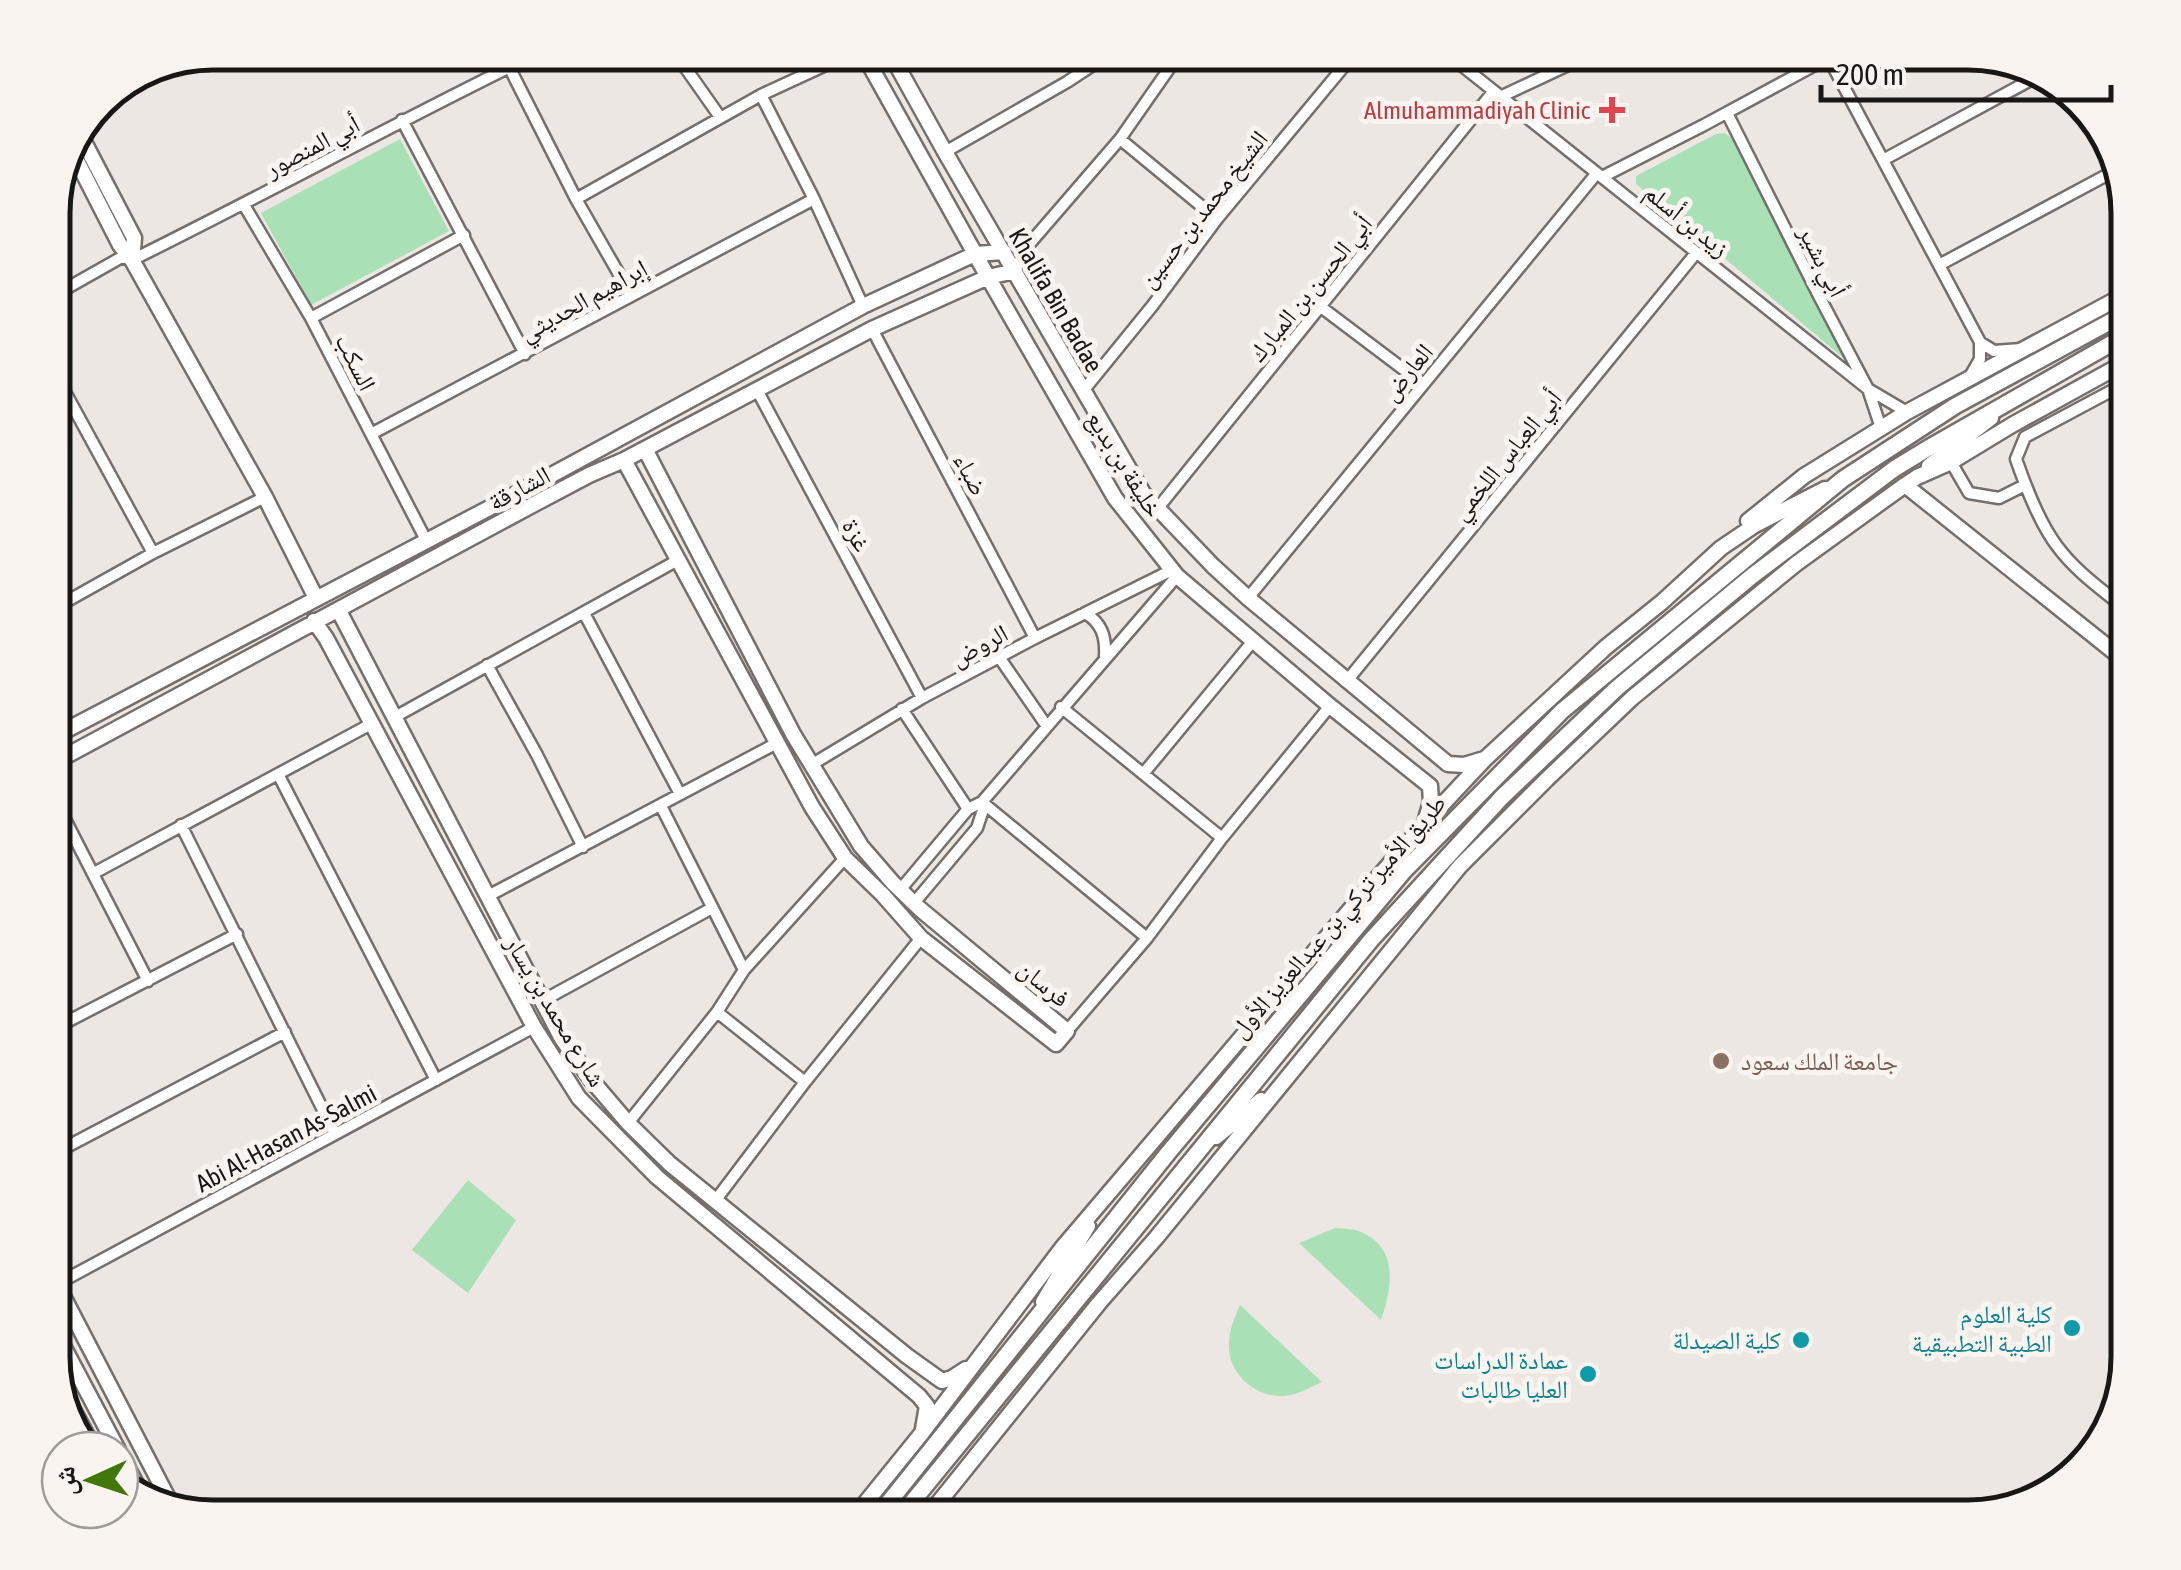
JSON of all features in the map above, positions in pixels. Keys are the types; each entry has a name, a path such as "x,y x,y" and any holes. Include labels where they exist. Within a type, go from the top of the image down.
{"main road":[{"name":"طريق الأمير تركي بن عبدالعزيز الأول","path":"891,1500 1168,1153 1391,886 1562,711 1843,479 1955,406 2111,321"},
{"name":"طريق الأمير تركي بن عبدالعزيز الأول","path":"915,1500 1371,940 1502,796 1617,688 1752,576 1894,470 2111,343"}],"street":[{"name":"أبي المنصور","path":"70,286 122,257 132,260 244,205 504,70"},
{"path":"512,70 576,199 631,295"},
{"path":"687,70 720,117"},
{"path":"576,199 760,95 813,70"},
{"name":"خليفة بن بديع","path":"873,70 1114,498 1175,573 1430,786 1426,822"},
{"name":"Khalifa Bin Badae","path":"900,70 1143,493 1248,598 1448,764 1464,765 1485,759"},
{"path":"945,152 1085,70"},
{"path":"1015,271 1025,249 1120,139 1165,70"},
{"name":"الشيخ محمد بن حسين","path":"1083,391 1341,70"},
{"name":"زيد بن أسلم","path":"1468,70 1868,389 1907,412"},
{"path":"1497,94 1547,70"},
{"path":"1600,175 1805,70"},
{"path":"1839,70 1980,342 1980,358 1968,380"},
{"path":"1883,160 2025,83"},
{"name":"أبي الحسن بن المبارك","path":"1158,508 1497,94"},
{"path":"760,95 863,306"},
{"name":"أبي بشير","path":"1726,113 1868,389 1881,428"},
{"path":"402,120 524,354"},
{"path":"1120,139 1218,219"},
{"path":"87,146 134,238 132,260"},
{"path":"79,165 120,245 265,498 316,598"},
{"name":"العارض","path":"1248,598 1600,175"},
{"path":"1939,265 2105,176"},
{"name":"إبراهيم الحديثي","path":"371,434 814,199"},
{"name":"السكب","path":"244,205 311,318 426,540"},
{"path":"311,318 464,235"},
{"path":"1004,252 1025,249"},
{"name":"الشارقة","path":"70,728 535,484 863,306 974,254 1004,252"},
{"name":"أبي العباس اللخمي","path":"1346,682 1696,253"},
{"name":"الشارقة","path":"70,754 872,329 988,278 1015,271"},
{"path":"868,1500 1062,1248 1426,822 1485,759 1742,526 1804,476 1907,412 2111,302"},
{"path":"1320,307 1423,384"},
{"name":"ضباء","path":"872,329 1034,638"},
{"path":"1980,342 1994,351 2028,348"},
{"path":"1911,481 2111,370"},
{"path":"941,1500 1460,866 1632,698 1797,563 2040,383"},
{"name":"غزة","path":"757,390 922,698"},
{"path":"2111,391 2025,437 2016,459 2056,546 2111,598"},
{"path":"70,401 153,553"},
{"name":"فرسان","path":"624,460 812,807 845,858 921,938 1056,1044 1066,1031 907,896 862,846 811,765 645,449"},
{"path":"1951,462 1970,493 1999,498 2026,485"},
{"path":"1721,548 1755,525 1843,479"},
{"path":"1911,481 2111,649"},
{"path":"535,484 543,500"},
{"path":"70,599 265,498"},
{"path":"393,718 678,560"},
{"path":"907,896 968,809 982,802 1175,573"},
{"name":"الروض","path":"811,765 902,709 1034,638 1175,573"},
{"name":"شارع محمد بن يسار","path":"339,610 542,1001 593,1082 670,1164 907,1356 942,1381 975,1363"},
{"path":"584,613 680,794"},
{"path":"1085,613 1096,620 1106,640 1105,657"},
{"name":"شارع محمد بن يسار","path":"314,622 534,1027 578,1098 657,1177 927,1406 922,1433"},
{"path":"326,638 332,631 349,631"},
{"path":"1143,774 1253,641"},
{"path":"226,645 236,665"},
{"path":"1000,657 1046,725"},
{"path":"486,665 583,847"},
{"path":"1066,1031 1147,938 1222,838 1330,706"},
{"path":"1062,707 1222,838"},
{"path":"902,709 968,809"},
{"path":"94,873 371,724"},
{"path":"1403,764 1420,761 1417,738"},
{"path":"488,896 777,743"},
{"path":"278,774 436,1080"},
{"path":"892,906 976,828 982,802"},
{"path":"982,802 1147,938"},
{"path":"661,806 744,970"},
{"path":"181,825 335,1134"},
{"path":"70,828 148,981"},
{"path":"628,1123 717,1012 744,970 845,858"},
{"path":"542,1001 712,908"},
{"path":"70,1021 237,934"},
{"path":"714,1201 921,938"},
{"path":"717,1012 805,1082"},
{"name":"Abi Al-Hasan As-Salmi","path":"70,1272 534,1027"},
{"path":"70,1145 285,1032"},
{"path":"1192,1157 1274,1092"},
{"path":"1034,1320 1097,1207"},
{"path":"70,1309 164,1491"},
{"path":"894,1377 911,1380 918,1372 907,1356"},
{"path":"70,1360 72,1365"},
{"path":"70,1361 107,1430"}],"green space":[{"path":"1724,133 1732,138 1846,360 1636,184 1636,176"},
{"path":"400,139 449,231 311,305 261,213"},
{"path":"468,1180 516,1220 468,1293 412,1250"},
{"path":"1335,1228 1355,1230 1371,1238 1387,1257 1390,1282 1381,1320 1299,1243"},
{"path":"1240,1305 1322,1382 1299,1392 1274,1396 1245,1382 1233,1364 1229,1343"}],"place":[{"name":"Almuhammadiyah Clinic","path":"1612,110"},
{"name":"جامعة الملك سعود","path":"1721,1061"},
{"name":"كلية العلوم الطبية التطبيقية","path":"2072,1328"},
{"name":"كلية الصيدلة","path":"1801,1340"},
{"name":"عمادة الدراسات العليا طالبات","path":"1588,1374"}]}
